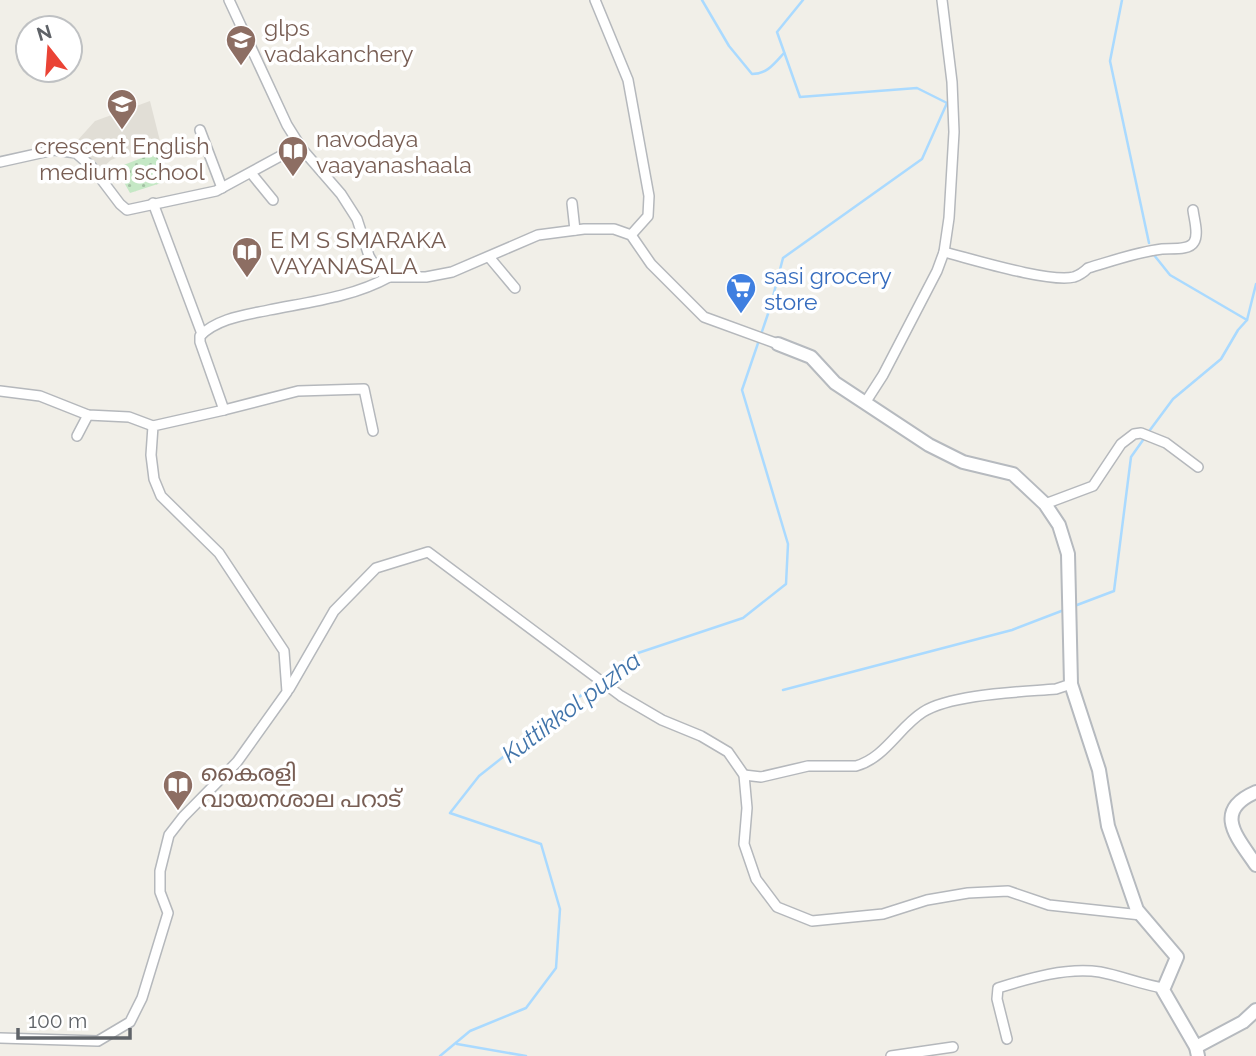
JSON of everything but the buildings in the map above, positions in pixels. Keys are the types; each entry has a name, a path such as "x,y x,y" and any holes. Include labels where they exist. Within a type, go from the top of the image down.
{"street":[{"path":"229,0 287,125 302,149 341,194 357,219 369,256 377,270 389,277 404,278 439,274 489,257 538,235 614,229 631,235 651,264 704,317 811,357 835,383 929,445 963,462 1013,474 1045,505 1059,525 1068,554 1071,684 1099,771 1108,825 1137,910 1177,957 1164,988 1196,1053 1243,1022 1256,1010"},
{"path":"595,0 628,80 649,195 648,216 631,235"},
{"path":"865,402 883,375 937,271 944,252 949,218 954,132 952,82 942,0"},
{"path":"200,130 222,188"},
{"path":"0,162 54,150 76,153 92,167 120,205 127,210 180,200 222,188 286,153 302,149"},
{"path":"251,173 272,200"},
{"path":"153,203 202,334 200,342 224,410"},
{"path":"572,203 575,230"},
{"path":"944,252 1035,274 1071,278 1082,274 1088,268 1138,254 1162,248 1190,246 1195,235 1193,210"},
{"path":"489,257 515,288"},
{"path":"202,334 210,327 233,318 357,291 389,277"},
{"path":"0,391 40,396 88,415 130,417 153,426 298,391 364,389 373,431"},
{"path":"77,436 88,415"},
{"path":"153,426 151,455 154,479 160,496 219,553 284,652 288,692"},
{"path":"1045,505 1093,486 1121,444 1134,434 1141,433 1166,443 1198,467"},
{"path":"0,1038 97,1041 130,1022 142,999 168,912 160,892 160,871 169,835 237,762 288,692 334,611 376,568 428,552 621,696 727,752 744,775 747,808 744,844 756,880 777,907 812,921 884,914 927,900 968,893 1008,891 1049,905 1140,915"},
{"path":"287,671 304,664"},
{"path":"744,775 761,777 808,766 864,764 898,737 909,722 925,710 952,701 1056,689 1071,684"},
{"path":"1256,792 1234,805 1231,819 1236,834 1256,865"},
{"path":"1007,1039 997,999 998,988 1046,975 1089,971 1164,988"},
{"path":"891,1056 953,1047"}],"shaded area":[{"name":"crescent English medium school","path":"150,101 160,141 111,160 100,170 90,161 77,141 95,121"}],"green space":[{"path":"157,152 164,182 130,193 116,168"}],"waterway":[{"path":"702,0 729,46 752,74 766,70 784,53"},
{"name":"Kuttikkol puzha","path":"603,678 632,655 743,618 786,584 788,544 742,390 770,308 783,258 922,159 947,103 917,88 800,97 777,32 803,0"},
{"path":"1122,0 1110,61 1149,243"},
{"path":"1150,430 1173,399 1221,359 1247,320 1170,275 1154,255"},
{"path":"1247,320 1256,284"},
{"path":"1077,605 1114,591 1131,457 1143,440"},
{"path":"783,690 1012,630 1064,610"},
{"name":"Kuttikkol puzha","path":"440,1056 470,1031 526,1008 556,968 560,909 541,844 450,813 479,776 598,682"},
{"path":"457,1044 526,1056"}],"place":[{"name":"glps vadakanchery","path":"241,67"},
{"name":"crescent English medium school","path":"122,131"},
{"name":"navodaya vaayanashaala","path":"293,178"},
{"name":"E M S SMARAKA VAYANASALA","path":"247,279"},
{"name":"sasi grocery store","path":"741,315"},
{"name":"കൈരളി വായനശാല പറാട്","path":"178,812"}]}
